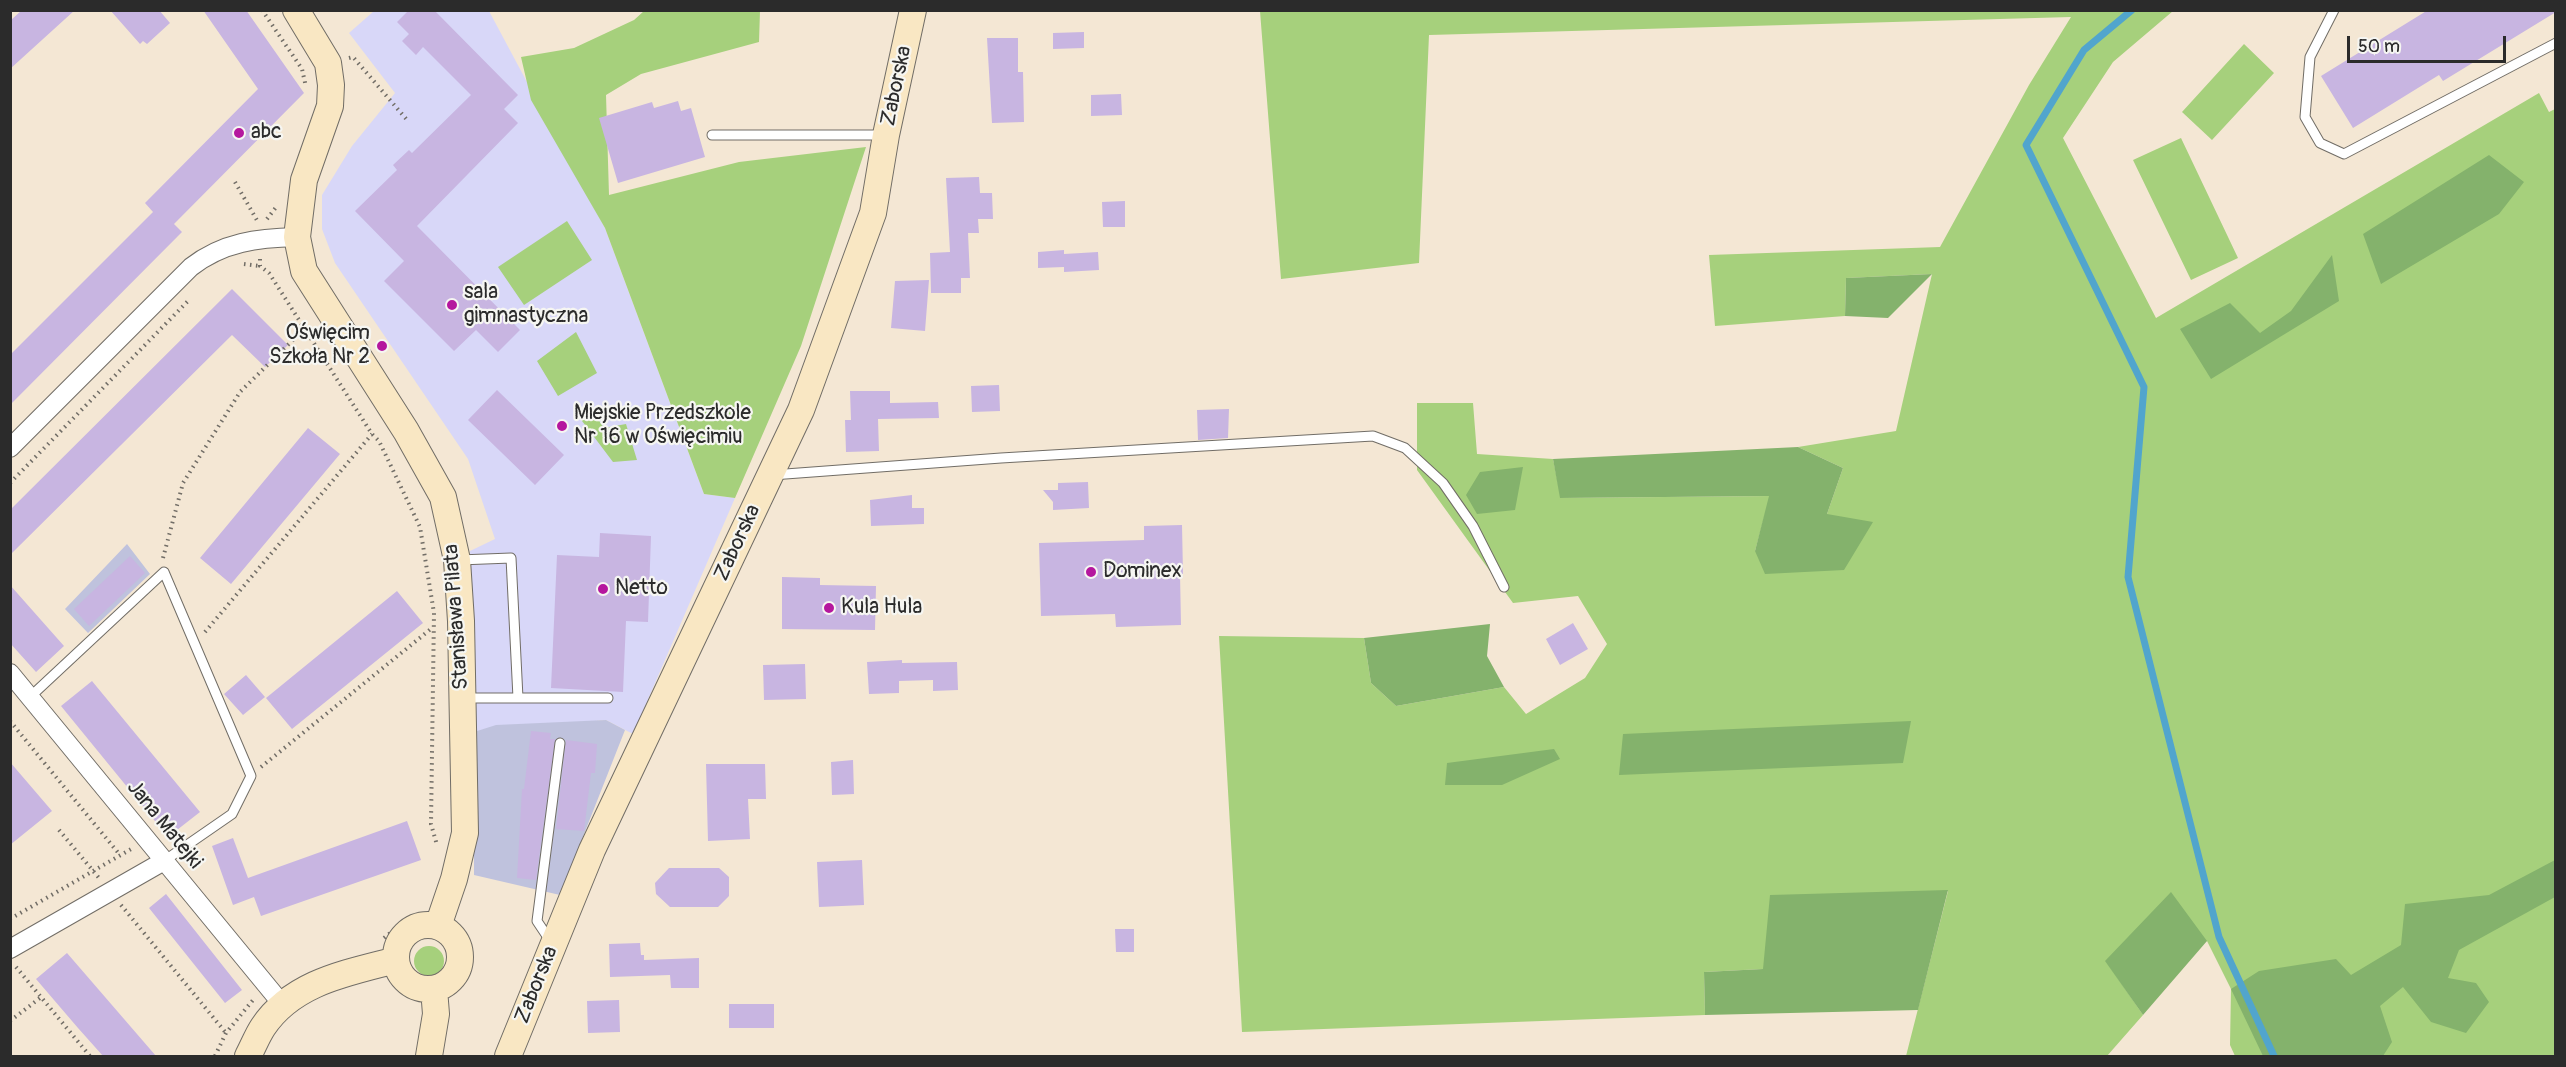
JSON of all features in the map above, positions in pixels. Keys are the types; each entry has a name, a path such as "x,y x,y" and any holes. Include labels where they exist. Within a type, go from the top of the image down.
{"street":[{"path":"296,10 328,63"},
{"name":"Zaborska","path":"508,1056 592,850 801,410 873,213 886,135 913,10"},
{"name":"Stanisława Pilata","path":"328,63 331,85 330,106 304,180 297,237 304,271 406,431 443,497 457,560 461,621 465,832 454,879 429,920"},
{"path":"10,448 191,267 207,255 259,238 297,237"},
{"name":"Jana Matejki","path":"10,673 282,1004"},
{"path":"10,949 164,861"},
{"path":"248,1056 262,1028 282,1004 320,981 388,950 408,932 427,924 429,920 455,938 461,959 459,969 453,978 434,989 423,989 413,986 399,970 388,950"},
{"path":"429,1056 436,1014 434,989"}],"lane":[{"path":"2334,10 2310,57 2305,117 2320,143 2344,154 2556,43"},
{"path":"712,135 886,135"},
{"path":"770,475 1373,436 1406,448 1443,483 1473,526 1504,587"},
{"path":"457,560 512,558 518,698"},
{"path":"30,697 164,572 251,776 232,814 164,861"},
{"path":"463,698 608,698"},
{"path":"553,944 537,921 560,743"}],"path":[{"path":"262,10 302,69 306,87"},
{"path":"328,63 353,57 408,121"},
{"path":"235,182 259,224 260,266"},
{"path":"237,263 260,266 268,273 372,434 379,441 420,526 434,613 432,627 431,824 437,842 436,853"},
{"path":"10,483 189,299"},
{"path":"164,572 163,556 183,483 240,392 304,329"},
{"path":"195,644 372,434"},
{"path":"251,776 432,627"},
{"path":"10,721 120,855"},
{"path":"59,830 226,1033"},
{"path":"10,919 147,839"},
{"path":"388,950 405,921 429,920"},
{"path":"10,960 90,1056"},
{"path":"10,1021 40,998"},
{"path":"215,1056 226,1033 253,1000"}],"shaded area":[{"path":"374,11 489,11 605,228 704,494 735,498 633,734 606,720 474,732 470,551 495,539 468,459 335,263 322,229 322,195 352,146 395,93 349,33"},
{"path":"127,544 150,574 88,633 65,609"},
{"path":"606,720 625,730 560,895 474,875 474,732 496,725"}],"green space":[{"path":"644,11 760,11 759,42 641,74 606,95 609,195 739,162 866,147 801,346 735,498 704,494 605,228 531,100 521,57 574,48 634,20"},
{"path":"1260,11 2173,11 2113,62 2063,138 2156,318 2539,93 2549,112 2555,109 2555,1056 2235,1056 2230,1045 2231,989 2207,941 2106,961 2143,1015 2107,1056 1906,1056 1948,891 1763,969 1704,972 1705,1015 1242,1032 1219,636 1364,638 1371,683 1396,706 1504,687 1526,714 1585,678 1607,644 1578,596 1513,603 1417,470 1417,403 1473,403 1477,454 1553,459 1561,498 1770,496 1755,551 1827,514 1843,468 1798,447 1896,431 1932,274 1846,278 1845,316 1715,326 1709,255 1940,247 2029,85 2071,17 1429,35 1419,263 1281,279"},
{"path":"2244,44 2274,73 2212,140 2182,112"},
{"path":"2181,138 2238,258 2191,280 2133,160"},
{"path":"2489,155 2524,182 2499,214 2381,284 2363,234"},
{"path":"567,221 592,260 524,305 498,267"},
{"path":"2332,255 2339,301 2211,379 2180,329 2230,303 2260,333 2291,311"},
{"path":"1932,274 1888,318 1845,316 1846,278"},
{"path":"576,332 597,373 558,396 537,361"},
{"path":"593,412 604,428 626,424 637,460 613,462 579,417"},
{"path":"1798,447 1843,468 1827,514 1873,522 1844,570 1765,574 1755,551 1769,496 1560,498 1553,459"},
{"path":"1523,467 1515,510 1477,514 1466,495 1480,472"},
{"path":"1490,624 1487,656 1504,687 1396,706 1371,683 1364,638"},
{"path":"1911,721 1903,763 1619,775 1623,734"},
{"path":"1554,749 1560,759 1502,785 1445,785 1447,763"},
{"path":"2555,860 2555,897 2459,950 2448,978 2476,983 2489,1002 2466,1033 2431,1022 2403,987 2380,1006 2392,1042 2383,1056 2263,1056 2231,989 2259,971 2336,959 2351,975 2401,945 2405,904 2489,895"},
{"path":"1948,890 1918,1010 1705,1015 1704,972 1763,969 1770,895"},
{"path":"2171,892 2207,941 2143,1015 2105,961"},
{"path":"429,946 440,950 444,961 440,972 429,976 418,972 414,961 418,950"}],"building":[{"path":"22,10 75,10 10,69 10,21"},
{"path":"110,10 159,10 170,23 147,44 143,41 140,44"},
{"path":"203,10 246,10 304,93 174,224 182,232 10,405 10,355 153,212 145,203 258,89"},
{"path":"409,10 434,10 518,95 504,109 518,123 417,226 520,330 498,352 476,330 454,351 384,281 404,261 355,211 397,170 393,165 409,150 412,153 471,95 423,47 416,55 402,41 409,34 397,22"},
{"path":"2428,10 2556,12 2443,81 2439,75 2353,128 2321,76"},
{"path":"1084,32 1084,48 1053,49 1053,33"},
{"path":"987,38 1018,38 1018,72 1023,72 1024,122 992,123"},
{"path":"1121,94 1122,115 1091,116 1091,95"},
{"path":"678,101 681,111 691,108 705,157 618,183 599,118 652,102 654,108"},
{"path":"979,177 980,193 992,193 993,219 978,219 979,233 968,233 970,278 961,278 961,293 931,293 930,253 950,252 946,178"},
{"path":"1125,201 1125,227 1103,227 1102,202"},
{"path":"1064,250 1064,254 1098,252 1099,270 1064,272 1064,267 1038,268 1038,252"},
{"path":"929,280 925,331 891,328 895,281"},
{"path":"232,289 288,345 265,367 232,335 10,555 10,510"},
{"path":"999,385 1000,411 972,412 971,386"},
{"name":"Miejskie Przedszkole Nr 16 w Oświęcimiu","path":"497,390 564,455 535,485 468,420"},
{"path":"850,391 890,391 890,403 938,402 939,418 878,419 879,451 846,452 845,420 851,420"},
{"path":"1229,409 1228,438 1198,440 1197,410"},
{"path":"308,428 340,454 231,584 200,558"},
{"path":"1088,482 1089,508 1053,510 1053,502 1043,490 1058,490 1058,483"},
{"path":"912,495 912,508 924,508 924,524 871,526 870,500"},
{"path":"1182,525 1181,625 1116,627 1115,614 1041,616 1039,543 1144,540 1144,526"},
{"name":"Netto","path":"600,533 651,536 648,622 626,621 623,692 551,688 557,555 599,557"},
{"path":"130,556 145,573 89,626 74,609"},
{"name":"Kula Hula","path":"782,577 820,578 820,585 876,586 875,630 782,629"},
{"path":"10,585 64,646 36,672 10,643"},
{"path":"397,591 423,623 292,729 266,698"},
{"path":"1573,623 1588,649 1560,665 1546,639"},
{"path":"902,660 902,663 957,662 958,690 933,691 933,680 899,681 899,693 869,694 867,662"},
{"path":"805,664 806,699 764,700 763,665"},
{"path":"246,675 265,697 243,715 224,694"},
{"path":"92,681 200,812 168,837 61,706"},
{"path":"531,731 551,733 550,739 555,739 536,880 517,878 522,789 524,789"},
{"path":"566,740 597,744 595,773 591,773 584,831 556,829"},
{"path":"853,760 854,794 832,795 831,762"},
{"path":"10,762 52,811 10,845"},
{"path":"706,764 765,764 766,799 748,799 750,839 708,841"},
{"path":"407,821 421,860 261,916 254,897 233,905 212,846 233,838 248,878"},
{"path":"862,860 864,905 819,907 817,862"},
{"path":"669,868 719,868 729,877 729,896 718,907 670,907 656,894 655,883"},
{"path":"166,894 242,990 225,1003 149,908"},
{"path":"1115,929 1134,929 1134,952 1116,952"},
{"path":"640,943 644,960 699,958 699,988 671,988 670,975 610,977 609,944"},
{"path":"67,953 156,1056 103,1056 78,1028 36,979"},
{"path":"619,1000 620,1032 588,1033 587,1001"},
{"path":"729,1004 774,1004 774,1028 729,1028"}],"waterway":[{"path":"2132,10 2084,50 2026,145 2144,387 2128,577 2219,937 2274,1056"}],"place":[{"name":"abc","path":"239,133"},
{"name":"sala gimnastyczna","path":"452,305"},
{"name":"Oświęcim Szkoła Nr 2","path":"382,346"},
{"name":"Miejskie Przedszkole Nr 16 w Oświęcimiu","path":"562,426"},
{"name":"Dominex","path":"1091,572"},
{"name":"Netto","path":"603,589"},
{"name":"Kula Hula","path":"829,608"}]}
